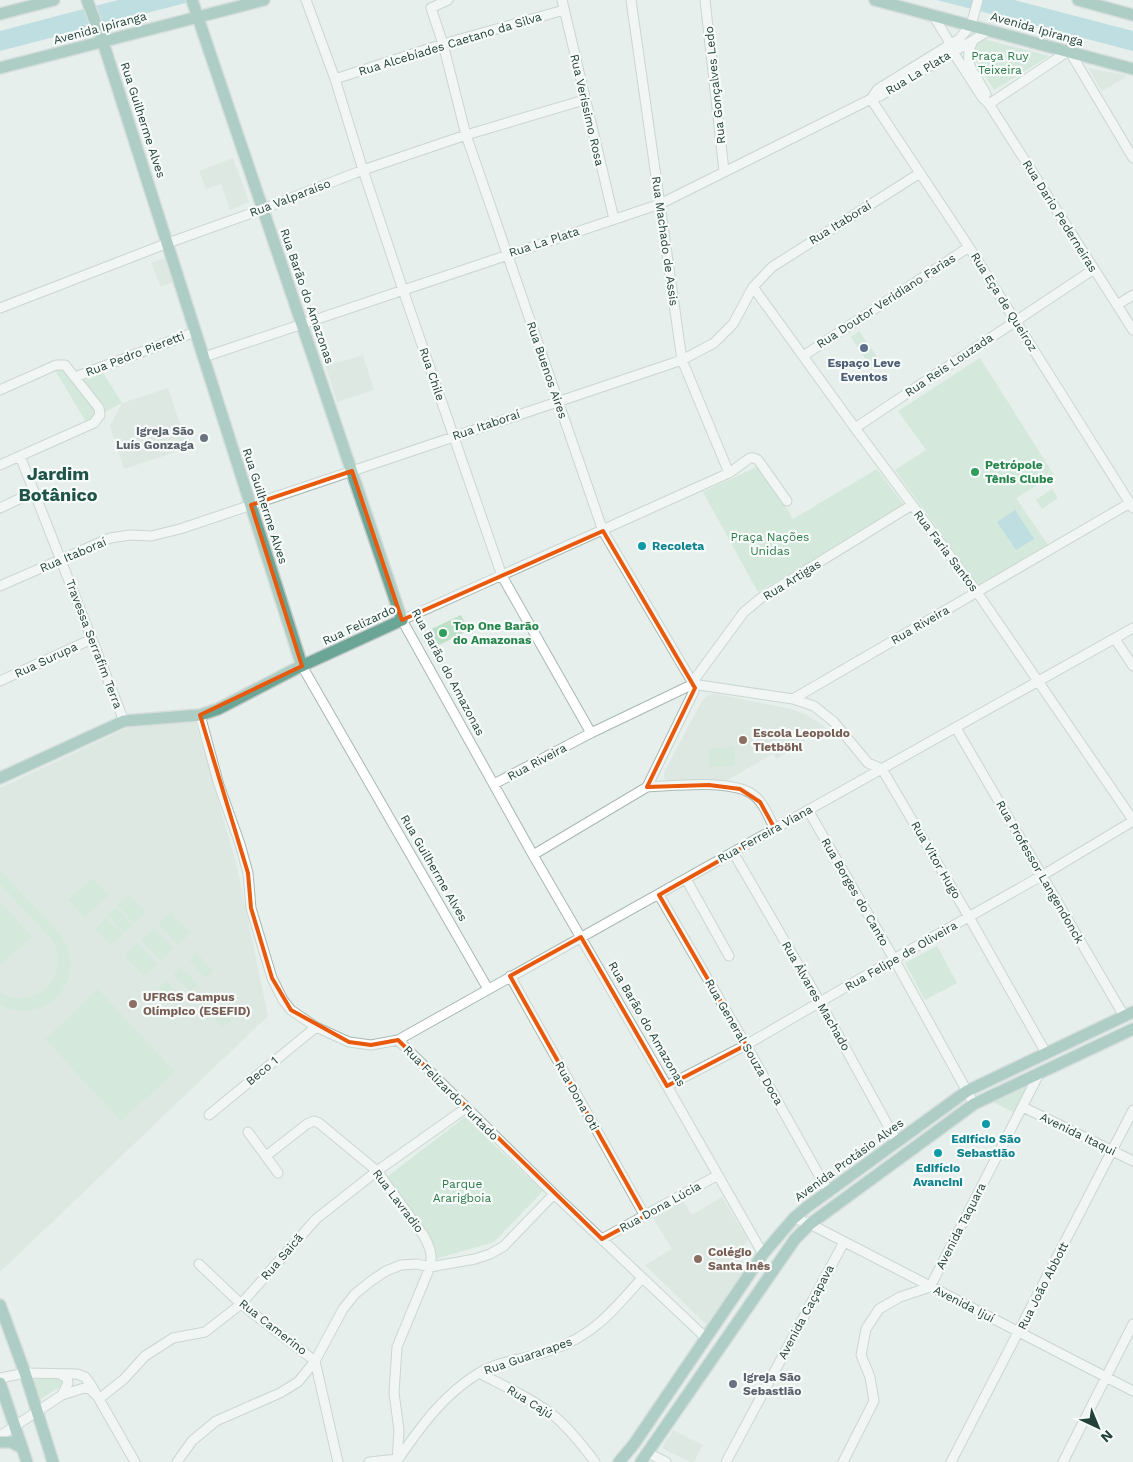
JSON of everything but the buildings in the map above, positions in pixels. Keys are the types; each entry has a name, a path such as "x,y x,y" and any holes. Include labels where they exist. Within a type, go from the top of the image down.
{"main road":[{"path":"0,14 54,0"},
{"name":"Rua Guilherme Alves","path":"87,0 104,42 302,666"},
{"name":"Avenida Ipiranga","path":"0,68 104,42 194,8 264,0"},
{"name":"Avenida Ipiranga","path":"875,0 1133,69"},
{"path":"1078,0 1133,15"},
{"name":"Rua Barão do Amazonas","path":"194,8 402,620"},
{"name":"Rua Felizardo","path":"0,778 124,721 200,715 241,698 302,666 402,620"},
{"name":"Avenida Protásio Alves","path":"619,1462 634,1444 763,1254 794,1218 828,1191 967,1091 1128,1014"},
{"path":"645,1457 795,1240 810,1224 974,1104 1133,1029"},
{"path":"0,1305 25,1374 53,1462"},
{"path":"0,1383 28,1462"},
{"path":"0,1442 11,1442 22,1448"}],"street":[{"name":"Rua Chile","path":"306,0 335,79 363,170 502,576 591,733"},
{"name":"Rua Buenos Aires","path":"448,0 431,8 443,44 466,135 603,531 693,685"},
{"name":"Rua Veríssimo Rosa","path":"562,0 584,100 614,219"},
{"name":"Rua Machado de Assis","path":"631,0 682,360 729,473"},
{"name":"Rua Gonçalves Ledo","path":"705,0 724,171"},
{"path":"971,25 978,0"},
{"name":"Rua Alcebíades Caetano da Silva","path":"335,79 443,44 564,10"},
{"name":"Rua Dario Pederneiras","path":"934,15 982,97 988,103 1133,330"},
{"name":"Rua La Plata","path":"952,48 971,25"},
{"name":"Rua La Plata","path":"204,357 506,254 660,204 871,98 878,90 952,48 974,40 990,30"},
{"name":"Rua Dario Pederneiras","path":"974,40 968,50 968,60 986,94 988,103"},
{"path":"988,103 1068,52 1133,158"},
{"path":"1082,75 1082,67 1087,57"},
{"name":"Rua Eça de Queiroz","path":"871,98 1016,320 1132,505"},
{"name":"Rua Valparaíso","path":"0,308 168,243 263,210 363,170 466,135 584,100"},
{"name":"Rua Itaboraí","path":"0,586 110,538 130,535 151,536 180,529 682,360 714,343 733,324 753,287 772,267 920,173"},
{"name":"Rua Doutor Veridiano Farias","path":"803,356 969,247"},
{"name":"Rua Reis Louzada","path":"855,428 1094,269"},
{"name":"Rua Faria Santos","path":"753,287 977,592 1133,820"},
{"path":"1117,305 1133,295"},
{"name":"Rua Pedro Pieretti","path":"75,377 196,332"},
{"path":"0,390 56,365 66,365 99,408 100,416 94,423 0,465"},
{"name":"Travessa Serrafim Terra","path":"20,456 124,721"},
{"name":"Rua Felizardo","path":"402,620 729,473 750,458 758,460 787,501"},
{"path":"0,508 34,492"},
{"name":"Rua Artigas","path":"647,787 693,685 744,612 761,598 912,505"},
{"name":"Rua Riveira","path":"793,700 977,592 1132,505"},
{"name":"Rua Barão do Amazonas","path":"402,620 533,855 763,1254"},
{"name":"Rua Ferreira Viana","path":"398,1040 1133,628"},
{"name":"Rua Surupa","path":"0,682 92,639"},
{"path":"1115,639 1133,666"},
{"name":"Rua Guilherme Alves","path":"302,666 488,988"},
{"path":"693,685 793,700"},
{"name":"Rua Riveira","path":"494,784 591,733 693,685"},
{"name":"Rua Vitor Hugo","path":"793,700 814,706 834,722 868,763 882,769 1046,1053"},
{"name":"Rua Felizardo Furtado","path":"200,715 219,785 248,873 251,908 272,978 283,1000 291,1010 316,1026 349,1042 371,1045 398,1040 554,1194 706,1338"},
{"name":"Rua Professor Langendonck","path":"956,728 1128,1014"},
{"path":"533,855 647,787 709,785 740,789 752,794 760,802 775,829"},
{"name":"Rua Borges do Canto","path":"808,810 894,959 974,1104"},
{"name":"Rua Felipe de Oliveira","path":"667,1086 746,1045 1043,875 1133,820"},
{"name":"Rua Álvares Machado","path":"733,852 820,1002 897,1142"},
{"path":"686,879 729,956"},
{"name":"Rua General Souza Doca","path":"658,894 828,1191"},
{"name":"Rua Dona Oti","path":"510,976 645,1216"},
{"name":"Beco 1","path":"209,1116 316,1026"},
{"name":"Avenida Taquara","path":"930,1287 1039,1074"},
{"name":"Avenida Itaqui","path":"1022,1107 1133,1161"},
{"name":"Rua Saicã","path":"99,1399 124,1379 145,1356 173,1338 205,1332 242,1304 316,1219 377,1171 466,1108"},
{"name":"Rua João Abbott","path":"951,1462 1133,1110"},
{"name":"Rua Lavradio","path":"266,1156 307,1124 314,1121 323,1126 377,1171 424,1236 432,1257 430,1267"},
{"path":"248,1132 278,1173"},
{"name":"Rua Dona Lúcia","path":"602,1239 718,1175"},
{"path":"177,1462 192,1441 216,1421 280,1393 298,1382 315,1361 343,1309 355,1294 371,1281 386,1271 401,1265 417,1264 430,1267 474,1260 490,1254 504,1246 554,1194"},
{"name":"Avenida Ijuí","path":"794,1218 810,1224 1133,1391"},
{"name":"Avenida Caçapava","path":"726,1462 844,1242"},
{"name":"Rua Camerino","path":"199,1264 242,1304 315,1361 338,1462"},
{"path":"369,1462 399,1461 399,1430 394,1393 397,1347 430,1267"},
{"name":"Rua Guararapes","path":"399,1461 415,1435 449,1394 492,1366 552,1350 579,1338 595,1327 616,1307 642,1278"},
{"path":"843,1462 874,1401 870,1377 861,1354 866,1329 879,1309 900,1296 930,1287"},
{"path":"1063,1462 1133,1324"},
{"name":"Rua Cajú","path":"479,1373 522,1395 554,1416 580,1443 594,1462"},
{"path":"0,1378 25,1374 77,1374 85,1377 135,1462"},
{"path":"59,1374 67,1378 68,1383 62,1395"},
{"path":"0,1436 62,1395 84,1388 90,1389 99,1399"},
{"path":"399,1430 415,1435"},
{"path":"645,1457 666,1462"}],"highlighted area":[{"path":"352,471 402,620 603,531 695,688 647,787 709,785 740,789 760,802 775,829 659,895 746,1045 667,1086 581,937 510,976 645,1216 602,1239 398,1040 371,1045 349,1042 291,1010 272,978 251,908 248,873 200,715 302,666 251,505"}],"shaded area":[{"path":"1088,68 1125,75 1126,77 1102,91"},
{"path":"233,158 249,202 230,210 221,184 206,189 199,171"},
{"path":"164,258 173,282 161,287 151,263"},
{"path":"363,355 374,390 337,402 326,366"},
{"path":"168,388 188,448 124,469 110,426 122,403"},
{"name":"Escola Leopoldo Tietböhl","path":"715,694 792,709 807,715 825,727 777,759 772,754 728,780 667,781 664,778 664,773 699,706 709,695"},
{"name":"UFRGS Campus Olímpico (ESEFID)","path":"195,721 236,862 268,1016 0,1272 0,788 127,728"},
{"name":"Colégio Santa Inês","path":"722,1197 748,1240 738,1254 748,1271 709,1327 645,1265 672,1249 653,1218 683,1201 692,1215"},
{"path":"673,1430 703,1445 694,1462 690,1462 662,1448"}],"green space":[{"name":"Praça Ruy Teixeira","path":"984,39 1049,56 994,90 973,56 976,45"},
{"name":"Espaço Leve Eventos","path":"859,331 879,360 870,366 851,337"},
{"name":"Petrópole Tênis Clube","path":"980,358 1054,475 1016,498 1048,545 979,586 895,470 926,450 898,411"},
{"path":"55,370 65,370 74,384 103,373 122,403 86,422"},
{"name":"Praça Nações Unidas","path":"761,465 793,519 877,469 905,507 758,592 703,492"},
{"path":"1052,489 1058,498 1042,509 1036,500"},
{"name":"Top One Barão do Amazonas","path":"461,615 469,630 429,650 421,634"},
{"path":"735,747 735,766 709,767 709,748"},
{"path":"0,870 56,929 68,949 71,964 64,989 51,1003 36,1010 18,1011 0,1005 0,992 19,998 37,994 45,989 52,982 56,973 57,952 53,941 0,884"},
{"path":"92,878 109,895 85,918 68,900"},
{"path":"129,895 146,913 134,923 117,905"},
{"path":"0,901 32,937 0,965"},
{"path":"116,907 133,925 124,933 107,915"},
{"path":"171,912 191,933 178,945 158,924"},
{"path":"106,918 123,934 111,945 95,929"},
{"path":"154,928 174,949 161,961 141,940"},
{"path":"137,943 157,964 144,976 124,955"},
{"path":"937,946 957,983 925,1000 905,963"},
{"path":"197,953 213,971 205,978 189,960"},
{"path":"181,967 198,985 190,992 173,974"},
{"path":"166,981 183,998 175,1006 158,988"},
{"path":"98,989 175,1072 121,1121 45,1039"},
{"path":"215,1002 231,1020 223,1027 207,1010"},
{"path":"1029,1086 1015,1113 993,1102"},
{"name":"Parque Ararigboia","path":"465,1117 543,1191 494,1242 435,1259 383,1180"},
{"path":"59,1377 65,1379 63,1385 39,1400 32,1380"}],"water":[{"path":"118,0 197,0 0,51 0,31"},
{"path":"937,0 1014,0 1133,31 1133,51"},
{"path":"1015,510 1034,539 1016,550 997,522"}],"place":[{"name":"Espaço Leve Eventos","path":"864,348"},
{"name":"Igreja São Luís Gonzaga","path":"204,438"},
{"name":"Petrópole Tênis Clube","path":"975,472"},
{"name":"Recoleta","path":"642,546"},
{"name":"Top One Barão do Amazonas","path":"443,633"},
{"name":"Escola Leopoldo Tietböhl","path":"743,740"},
{"name":"UFRGS Campus Olímpico (ESEFID)","path":"133,1004"},
{"name":"Edifício São Sebastião","path":"986,1124"},
{"name":"Edifício Avancini","path":"938,1153"},
{"name":"Colégio Santa Inês","path":"698,1259"},
{"name":"Igreja São Sebastião","path":"733,1384"}],"district":[{"name":"Jardim Botânico","path":"58,484"}]}
